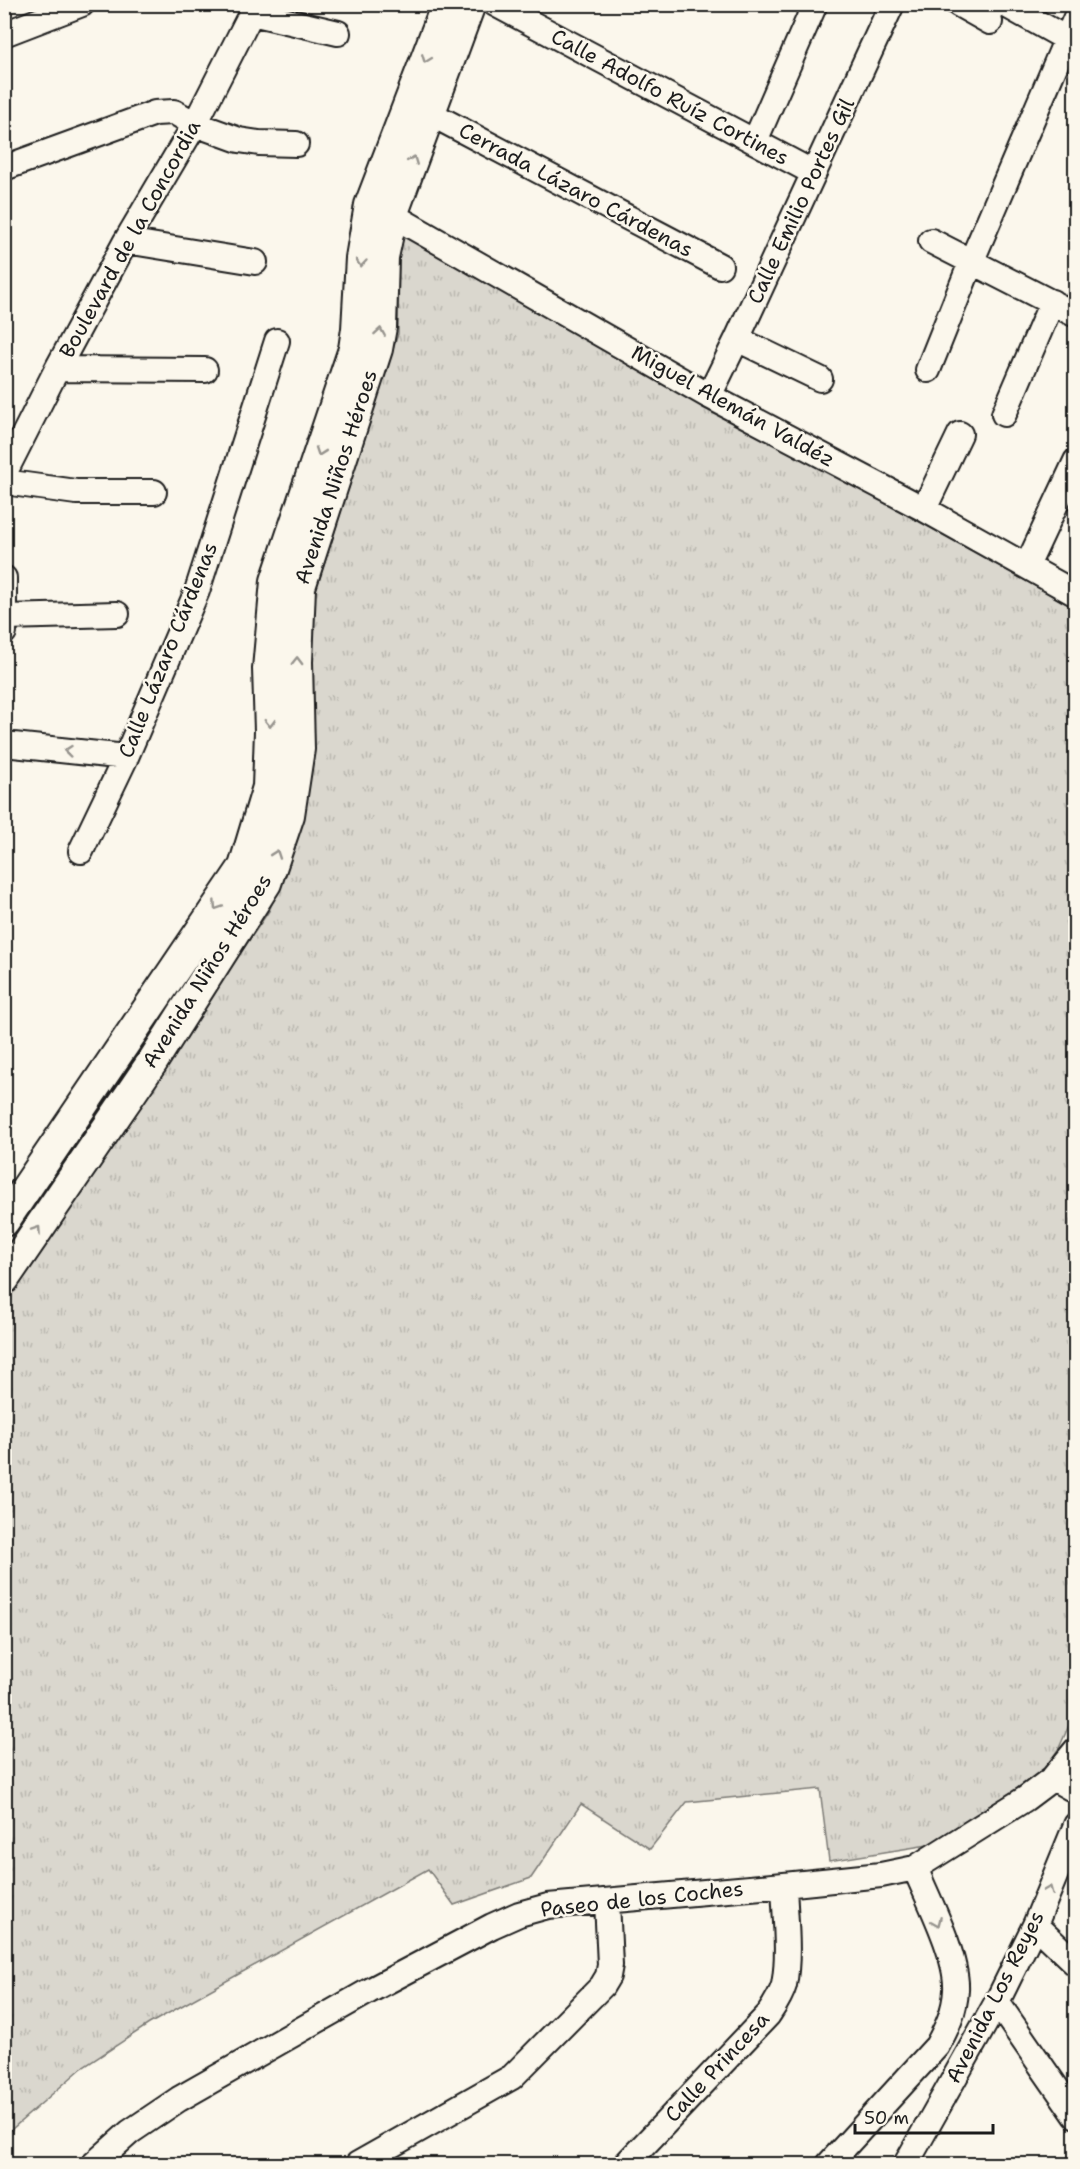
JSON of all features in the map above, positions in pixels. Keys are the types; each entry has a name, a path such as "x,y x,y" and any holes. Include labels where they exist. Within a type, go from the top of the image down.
{"main road":[{"name":"Avenida Niños Héroes","path":"4,1221 244,867 268,787 270,730 268,669 276,581 354,349 361,258 370,205 447,4"},
{"name":"Avenida Niños Héroes","path":"4,1279 153,1061 266,883 289,815 299,749 297,662 300,587 377,349 381,327 383,257 392,215 470,4"}],"street":[{"path":"4,34 82,4"},
{"name":"Calle Adolfo Ruíz Cortines","path":"495,4 814,173"},
{"path":"755,141 815,4"},
{"name":"Calle Emilio Portes Gil","path":"709,396 892,4"},
{"path":"928,370 972,260 1072,33 958,4"},
{"path":"254,9 338,33"},
{"name":"Boulevard de la Concordia","path":"4,474 57,369 126,241 195,124 254,9"},
{"path":"4,168 155,112 174,112 195,124 239,140 296,144"},
{"name":"Cerrada Lázaro Cárdenas","path":"431,114 720,266"},
{"name":"Miguel Alemán Valdéz","path":"392,215 709,396 924,509 1076,594"},
{"path":"126,241 255,261"},
{"path":"931,241 1075,313"},
{"path":"1004,414 1052,302"},
{"path":"737,339 820,379"},
{"name":"Calle Lázaro Cárdenas","path":"81,851 126,757 197,591 277,341"},
{"path":"57,369 205,370"},
{"path":"924,509 960,434"},
{"path":"1027,567 1076,461"},
{"path":"4,482 76,492 154,492"},
{"path":"4,578 5,624 117,614"},
{"path":"4,744 126,757"},
{"path":"125,1042 153,1061"},
{"path":"1076,1750 1053,1778 1076,1791"},
{"name":"Paseo de los Coches","path":"94,2164 130,2132 179,2099 369,1991 519,1914 548,1906 881,1875 915,1868 1025,1799 1053,1778"},
{"name":"Avenida Los Reyes","path":"906,2164 997,2002 1035,1925 1076,1825"},
{"path":"829,2164 937,2046 947,2028 954,2007 957,1987 945,1939 915,1868"},
{"name":"Calle Princesa","path":"626,2164 768,2015 777,2001 783,1986 786,1950 784,1885"},
{"path":"358,2164 512,2077 602,1986 608,1976 609,1965 607,1901"},
{"path":"1035,1925 1076,1964"},
{"path":"997,2002 1076,2116"}],"green space":[{"path":"405,237 1075,608 1075,1712 1059,1748 1044,1771 928,1845 829,1861 820,1789 687,1802 650,1849 581,1804 531,1878 454,1905 428,1869 149,2024 82,2068 5,2135 5,1299 269,911 295,847 307,798 309,625 316,590 398,334 399,242"}]}
